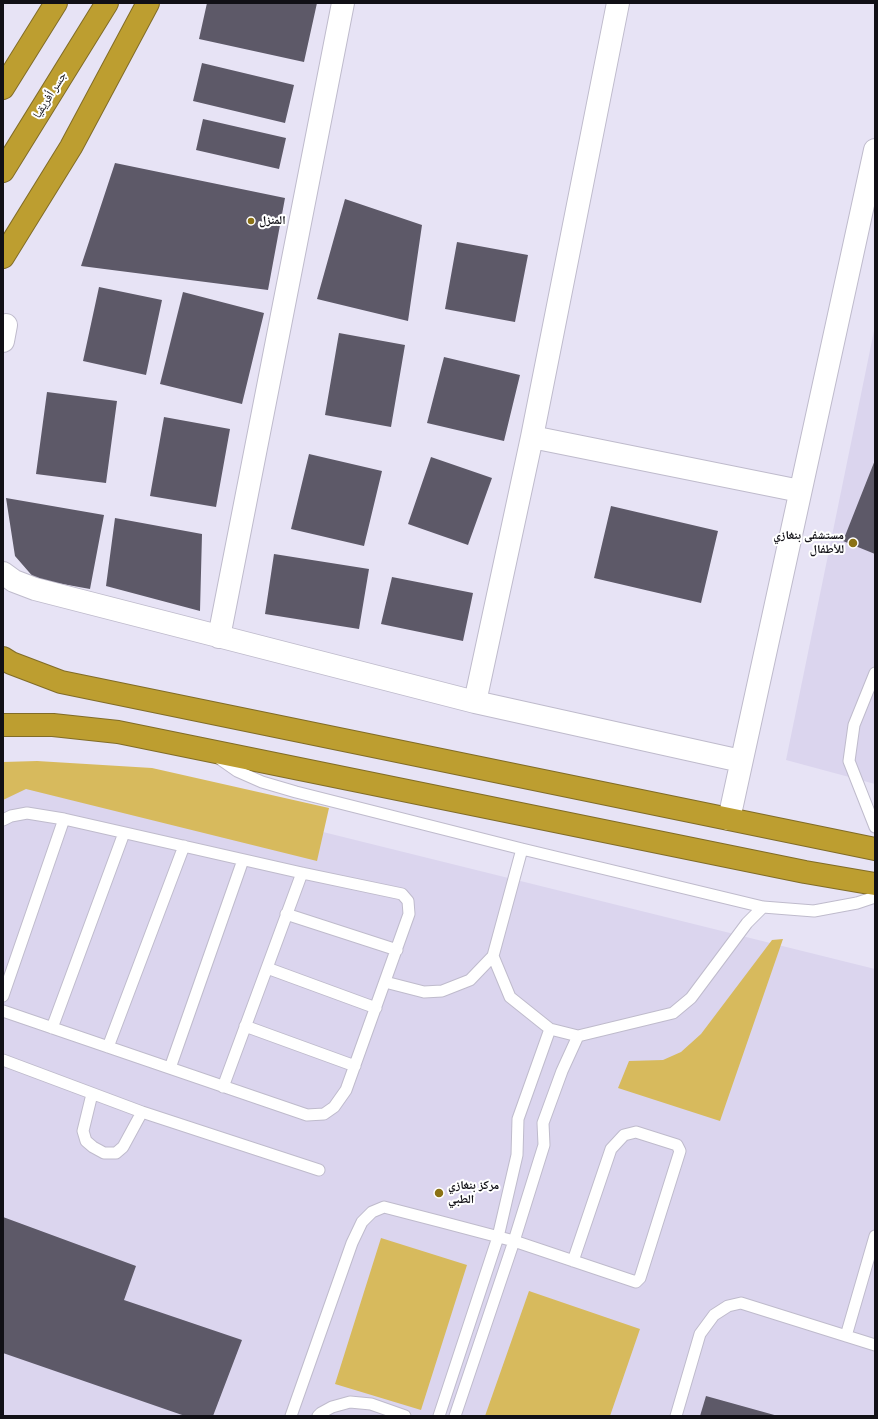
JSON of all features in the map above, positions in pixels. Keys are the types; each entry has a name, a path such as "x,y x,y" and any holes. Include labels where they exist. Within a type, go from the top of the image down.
{"highway":[{"path":"3,88 56,3"},
{"path":"3,257 70,147 148,3"},
{"name":"جسر أفريقيا","path":"3,172 102,11"},
{"path":"3,658 11,663 61,682 875,849"},
{"path":"3,725 53,725 118,732 805,872 875,884"}],"street":[{"path":"219,637 343,3"},
{"path":"475,702 532,437 618,3"},
{"path":"729,818 875,150"},
{"path":"532,437 800,491"},
{"path":"3,573 14,581 35,589 219,637 475,702 741,761"}],"lane":[{"path":"875,673 854,725 849,762 875,827"},
{"path":"208,751 237,771 262,782 522,849 763,907 814,910 857,903 875,897"},
{"path":"3,820 11,816 27,813 64,819 243,860 402,894 408,901 409,914 346,1090 334,1107 324,1114 307,1115 3,1011"},
{"path":"3,996 64,819"},
{"path":"52,1028 124,833"},
{"path":"108,1047 184,846"},
{"path":"385,982 424,992 442,991 470,980 493,956 522,849"},
{"path":"170,1068 243,860"},
{"path":"223,1087 302,873"},
{"path":"493,956 510,997 550,1029 578,1036 673,1013 691,998 747,923 763,907"},
{"path":"286,914 397,950"},
{"path":"267,968 376,1008"},
{"path":"245,1026 355,1066"},
{"path":"439,1416 498,1237 517,1155 518,1119 550,1029"},
{"path":"455,1416 514,1241 544,1145 543,1123 562,1071 578,1036"},
{"path":"3,1060 142,1112 319,1170"},
{"path":"92,1094 83,1132 86,1141 93,1147 104,1152 116,1152 122,1147 142,1112"},
{"path":"291,1416 352,1243 362,1222 372,1212 384,1207 514,1241 573,1261 636,1282 640,1278 680,1151 677,1145 636,1132 624,1135 611,1149 573,1261"},
{"path":"846,1336 875,1236"},
{"path":"676,1416 700,1334 714,1315 728,1306 741,1303 875,1345"},
{"path":"318,1416 332,1407 350,1402 371,1404 405,1416"}],"shaded area":[{"name":"مستشفى بنغازي للأطفال","path":"875,326 875,784 786,760"},
{"name":"مركز بنغازي الطبي","path":"37,761 875,969 875,1416 3,1416 3,775"},
{"path":"37,761 152,768 329,808 317,861 26,789 3,800 3,762"},
{"path":"783,939 720,1121 618,1088 629,1061 663,1060 681,1052 701,1034 772,940"},
{"path":"381,1238 467,1265 421,1410 335,1384"},
{"path":"529,1291 640,1329 610,1416 485,1416"}],"building":[{"path":"207,3 317,3 304,62 199,39"},
{"path":"202,63 294,85 285,123 193,101"},
{"path":"203,119 286,138 279,169 196,150"},
{"path":"115,163 285,198 268,290 81,266"},
{"path":"345,199 422,225 408,321 317,299"},
{"path":"457,242 528,255 515,322 445,309"},
{"path":"99,287 162,300 146,375 83,361"},
{"path":"183,292 264,313 242,404 160,384"},
{"path":"339,333 405,345 391,427 325,415"},
{"path":"444,357 520,375 504,441 427,423"},
{"path":"47,392 117,401 106,483 36,474"},
{"path":"164,417 230,429 216,507 150,496"},
{"path":"309,454 382,471 364,546 291,529"},
{"path":"431,457 492,478 468,545 408,524"},
{"path":"875,460 875,554 843,541"},
{"path":"6,498 104,515 90,589 35,579 15,556"},
{"path":"611,506 718,531 701,603 594,578"},
{"path":"115,518 202,534 200,611 106,586"},
{"path":"274,554 369,569 359,629 265,614"},
{"path":"392,577 473,593 463,641 381,624"},
{"path":"3,1217 136,1266 124,1300 242,1340 213,1416 185,1416 3,1353"},
{"path":"706,1396 778,1416 700,1416"}],"place":[{"name":"المنزل","path":"251,221"},
{"name":"مستشفى بنغازي للأطفال","path":"853,543"},
{"name":"مركز بنغازي الطبي","path":"439,1193"}]}
